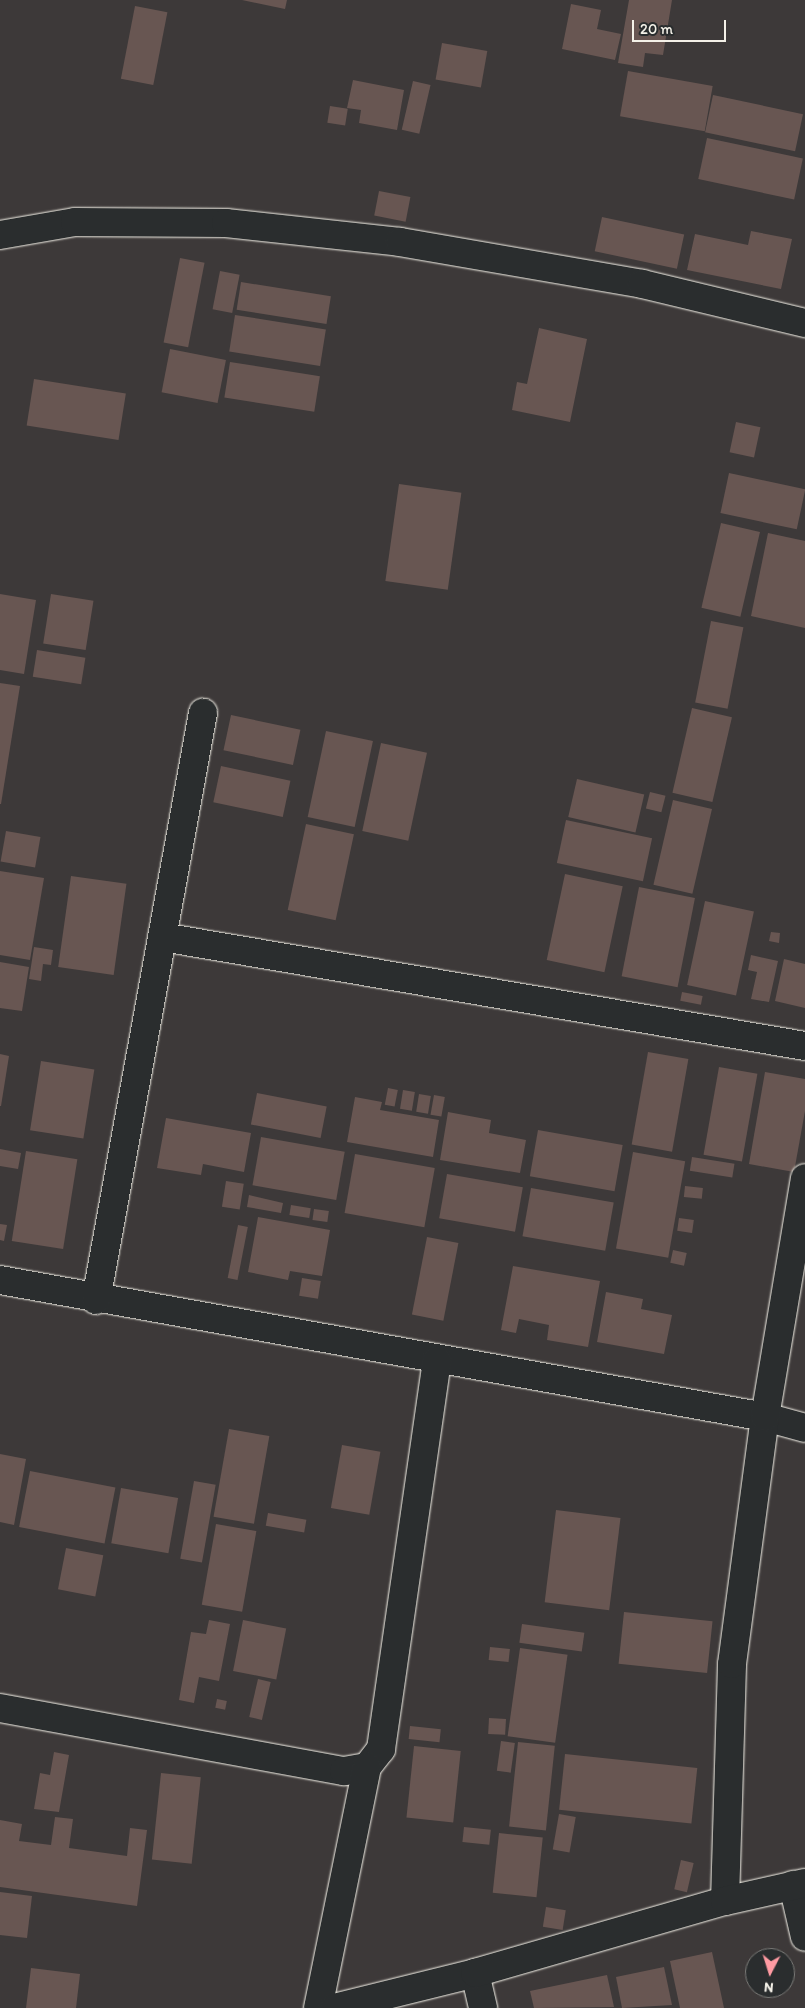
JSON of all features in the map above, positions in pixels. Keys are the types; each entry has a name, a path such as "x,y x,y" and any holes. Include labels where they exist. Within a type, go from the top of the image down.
{"street":[{"path":"0,235 75,222 226,223 400,242 642,284 805,323"},
{"path":"96,1300 203,713"},
{"path":"162,937 805,1046"},
{"path":"725,1901 732,1664 765,1417 805,1178"},
{"path":"0,1280 96,1300 765,1417 805,1428"},
{"path":"318,2008 367,1767 381,1749 437,1360"},
{"path":"0,1708 344,1771 367,1767"},
{"path":"334,2008 475,1973 725,1901 799,1884 805,1937"},
{"path":"475,1973 483,2008"}],"building":[{"path":"242,0 287,0 285,9"},
{"path":"629,0 672,0 663,55 645,53 643,67 618,63"},
{"path":"571,4 601,10 597,29 621,34 615,60 562,49"},
{"path":"135,6 167,12 153,85 121,79"},
{"path":"442,43 487,51 481,87 436,79"},
{"path":"628,71 713,86 705,131 620,116"},
{"path":"353,80 404,90 397,130 359,123 361,110 347,108"},
{"path":"413,81 431,85 419,134 402,130"},
{"path":"713,95 803,114 795,151 705,132"},
{"path":"330,106 348,109 345,126 327,123"},
{"path":"707,138 803,158 794,199 698,179"},
{"path":"379,191 410,197 406,222 374,216"},
{"path":"602,217 684,234 677,269 595,251"},
{"path":"751,231 792,239 781,289 687,270 695,234 748,245"},
{"path":"180,258 205,263 188,347 164,342"},
{"path":"220,271 240,275 232,313 213,309"},
{"path":"241,282 331,296 326,324 237,310"},
{"path":"235,315 326,329 320,366 229,352"},
{"path":"539,328 587,339 570,422 512,410 517,382 527,384"},
{"path":"170,349 226,360 218,403 162,392"},
{"path":"230,362 320,376 314,412 224,398"},
{"path":"34,379 126,394 119,440 27,425"},
{"path":"736,422 760,427 754,458 730,452"},
{"path":"729,473 805,489 797,529 720,513"},
{"path":"399,484 461,493 448,590 385,581"},
{"path":"721,523 760,532 740,617 701,608"},
{"path":"768,533 805,541 805,628 751,616"},
{"path":"0,594 36,600 24,674 0,670"},
{"path":"51,594 93,601 86,650 43,643"},
{"path":"711,621 743,627 728,709 695,702"},
{"path":"37,650 85,658 81,684 33,677"},
{"path":"0,683 20,686 1,804 0,804"},
{"path":"692,708 732,717 712,802 672,793"},
{"path":"231,715 300,730 293,765 224,750"},
{"path":"326,731 373,741 355,827 308,817"},
{"path":"381,743 427,753 408,841 362,831"},
{"path":"221,766 290,781 283,817 213,802"},
{"path":"577,779 644,795 635,833 568,817"},
{"path":"650,792 666,796 661,812 646,808"},
{"path":"673,800 712,809 692,894 653,885"},
{"path":"566,820 652,838 643,881 557,863"},
{"path":"306,824 354,834 336,920 288,910"},
{"path":"6,831 40,837 35,868 1,862"},
{"path":"0,871 44,878 30,960 0,955"},
{"path":"565,874 623,886 604,972 547,960"},
{"path":"71,876 126,884 114,975 58,967"},
{"path":"639,887 695,898 678,987 622,976"},
{"path":"705,901 754,911 736,996 687,985"},
{"path":"771,932 780,933 779,943 769,941"},
{"path":"34,947 53,950 51,965 43,964 41,981 29,979"},
{"path":"751,955 778,961 769,1002 751,999 757,972 748,970"},
{"path":"784,959 805,964 805,1008 775,1001"},
{"path":"0,962 29,967 22,1011 0,1008"},
{"path":"682,992 703,996 701,1005 680,1001"},
{"path":"648,1052 688,1059 672,1152 632,1145"},
{"path":"0,1054 9,1056 1,1106 0,1106"},
{"path":"41,1061 94,1069 83,1139 30,1130"},
{"path":"719,1067 757,1074 742,1161 704,1155"},
{"path":"765,1072 805,1079 805,1111 794,1172 749,1164"},
{"path":"388,1088 398,1090 395,1107 385,1105"},
{"path":"403,1090 415,1092 412,1111 400,1109"},
{"path":"257,1093 327,1107 321,1138 251,1124"},
{"path":"419,1094 431,1096 428,1114 416,1112"},
{"path":"434,1095 445,1097 441,1117 431,1115"},
{"path":"355,1097 382,1102 380,1110 439,1120 433,1157 347,1142"},
{"path":"448,1112 491,1120 489,1133 526,1140 520,1173 440,1160"},
{"path":"166,1118 251,1133 244,1172 203,1164 201,1175 157,1168"},
{"path":"538,1130 623,1145 615,1191 530,1176"},
{"path":"261,1137 345,1152 336,1200 252,1185"},
{"path":"0,1149 21,1153 18,1169 0,1166"},
{"path":"26,1151 77,1159 63,1249 12,1241"},
{"path":"633,1152 685,1161 668,1258 616,1249"},
{"path":"355,1154 435,1168 424,1227 345,1213"},
{"path":"692,1157 734,1164 732,1178 690,1171"},
{"path":"447,1174 523,1187 515,1232 439,1218"},
{"path":"226,1181 244,1184 240,1209 222,1207"},
{"path":"685,1186 703,1188 702,1199 684,1197"},
{"path":"531,1188 614,1203 605,1251 522,1236"},
{"path":"249,1195 283,1203 281,1213 247,1207"},
{"path":"291,1205 311,1208 309,1218 289,1215"},
{"path":"314,1209 329,1211 327,1222 312,1220"},
{"path":"258,1217 330,1230 322,1276 290,1271 288,1280 248,1272"},
{"path":"679,1218 694,1220 692,1233 677,1231"},
{"path":"0,1224 7,1225 4,1241 0,1240"},
{"path":"238,1225 248,1227 238,1280 228,1278"},
{"path":"427,1237 458,1243 443,1321 412,1315"},
{"path":"673,1250 687,1253 684,1266 670,1263"},
{"path":"513,1266 600,1281 588,1347 547,1340 549,1325 519,1319 516,1333 501,1330"},
{"path":"302,1278 321,1281 318,1299 299,1296"},
{"path":"606,1292 643,1299 641,1309 672,1315 664,1354 597,1342"},
{"path":"229,1429 269,1436 254,1524 214,1517"},
{"path":"342,1445 380,1452 369,1515 331,1508"},
{"path":"0,1454 26,1459 14,1525 0,1522"},
{"path":"30,1471 115,1488 105,1544 19,1527"},
{"path":"194,1481 216,1485 202,1563 180,1559"},
{"path":"121,1488 178,1498 168,1553 111,1543"},
{"path":"556,1510 621,1518 609,1610 545,1602"},
{"path":"268,1513 306,1520 304,1533 266,1526"},
{"path":"216,1524 256,1531 242,1612 202,1605"},
{"path":"66,1548 103,1555 95,1596 58,1589"},
{"path":"624,1612 713,1621 707,1673 619,1664"},
{"path":"209,1620 230,1624 219,1681 199,1677 194,1703 179,1700 191,1632 206,1634"},
{"path":"243,1620 286,1628 276,1679 233,1671"},
{"path":"522,1624 584,1633 582,1652 519,1643"},
{"path":"490,1647 510,1649 509,1662 489,1660"},
{"path":"520,1648 568,1655 555,1743 508,1736"},
{"path":"258,1679 271,1682 262,1720 249,1717"},
{"path":"217,1699 227,1701 225,1710 215,1708"},
{"path":"489,1718 506,1719 505,1735 488,1734"},
{"path":"410,1726 441,1729 439,1742 409,1739"},
{"path":"501,1741 515,1743 511,1773 497,1771"},
{"path":"518,1742 555,1746 546,1830 509,1827"},
{"path":"414,1746 461,1751 453,1823 406,1818"},
{"path":"54,1752 69,1755 59,1812 34,1809 40,1773 50,1775"},
{"path":"565,1754 697,1768 691,1824 559,1810"},
{"path":"161,1773 201,1777 192,1864 152,1860"},
{"path":"559,1814 576,1817 569,1852 553,1849"},
{"path":"55,1817 73,1819 69,1848 127,1856 130,1828 147,1830 137,1906 0,1887 0,1820 22,1824 19,1841 51,1845"},
{"path":"464,1827 491,1830 489,1845 462,1842"},
{"path":"499,1833 543,1838 536,1897 493,1893"},
{"path":"681,1860 694,1863 687,1892 674,1889"},
{"path":"0,1892 32,1896 27,1938 0,1935"},
{"path":"546,1907 566,1910 563,1930 543,1927"},
{"path":"712,1952 724,2008 680,2008 670,1961"},
{"path":"664,1967 672,2005 622,2008 616,1977"},
{"path":"31,1968 80,1974 76,2008 26,2008"},
{"path":"607,1975 614,2007 534,2008 530,1991"}]}
